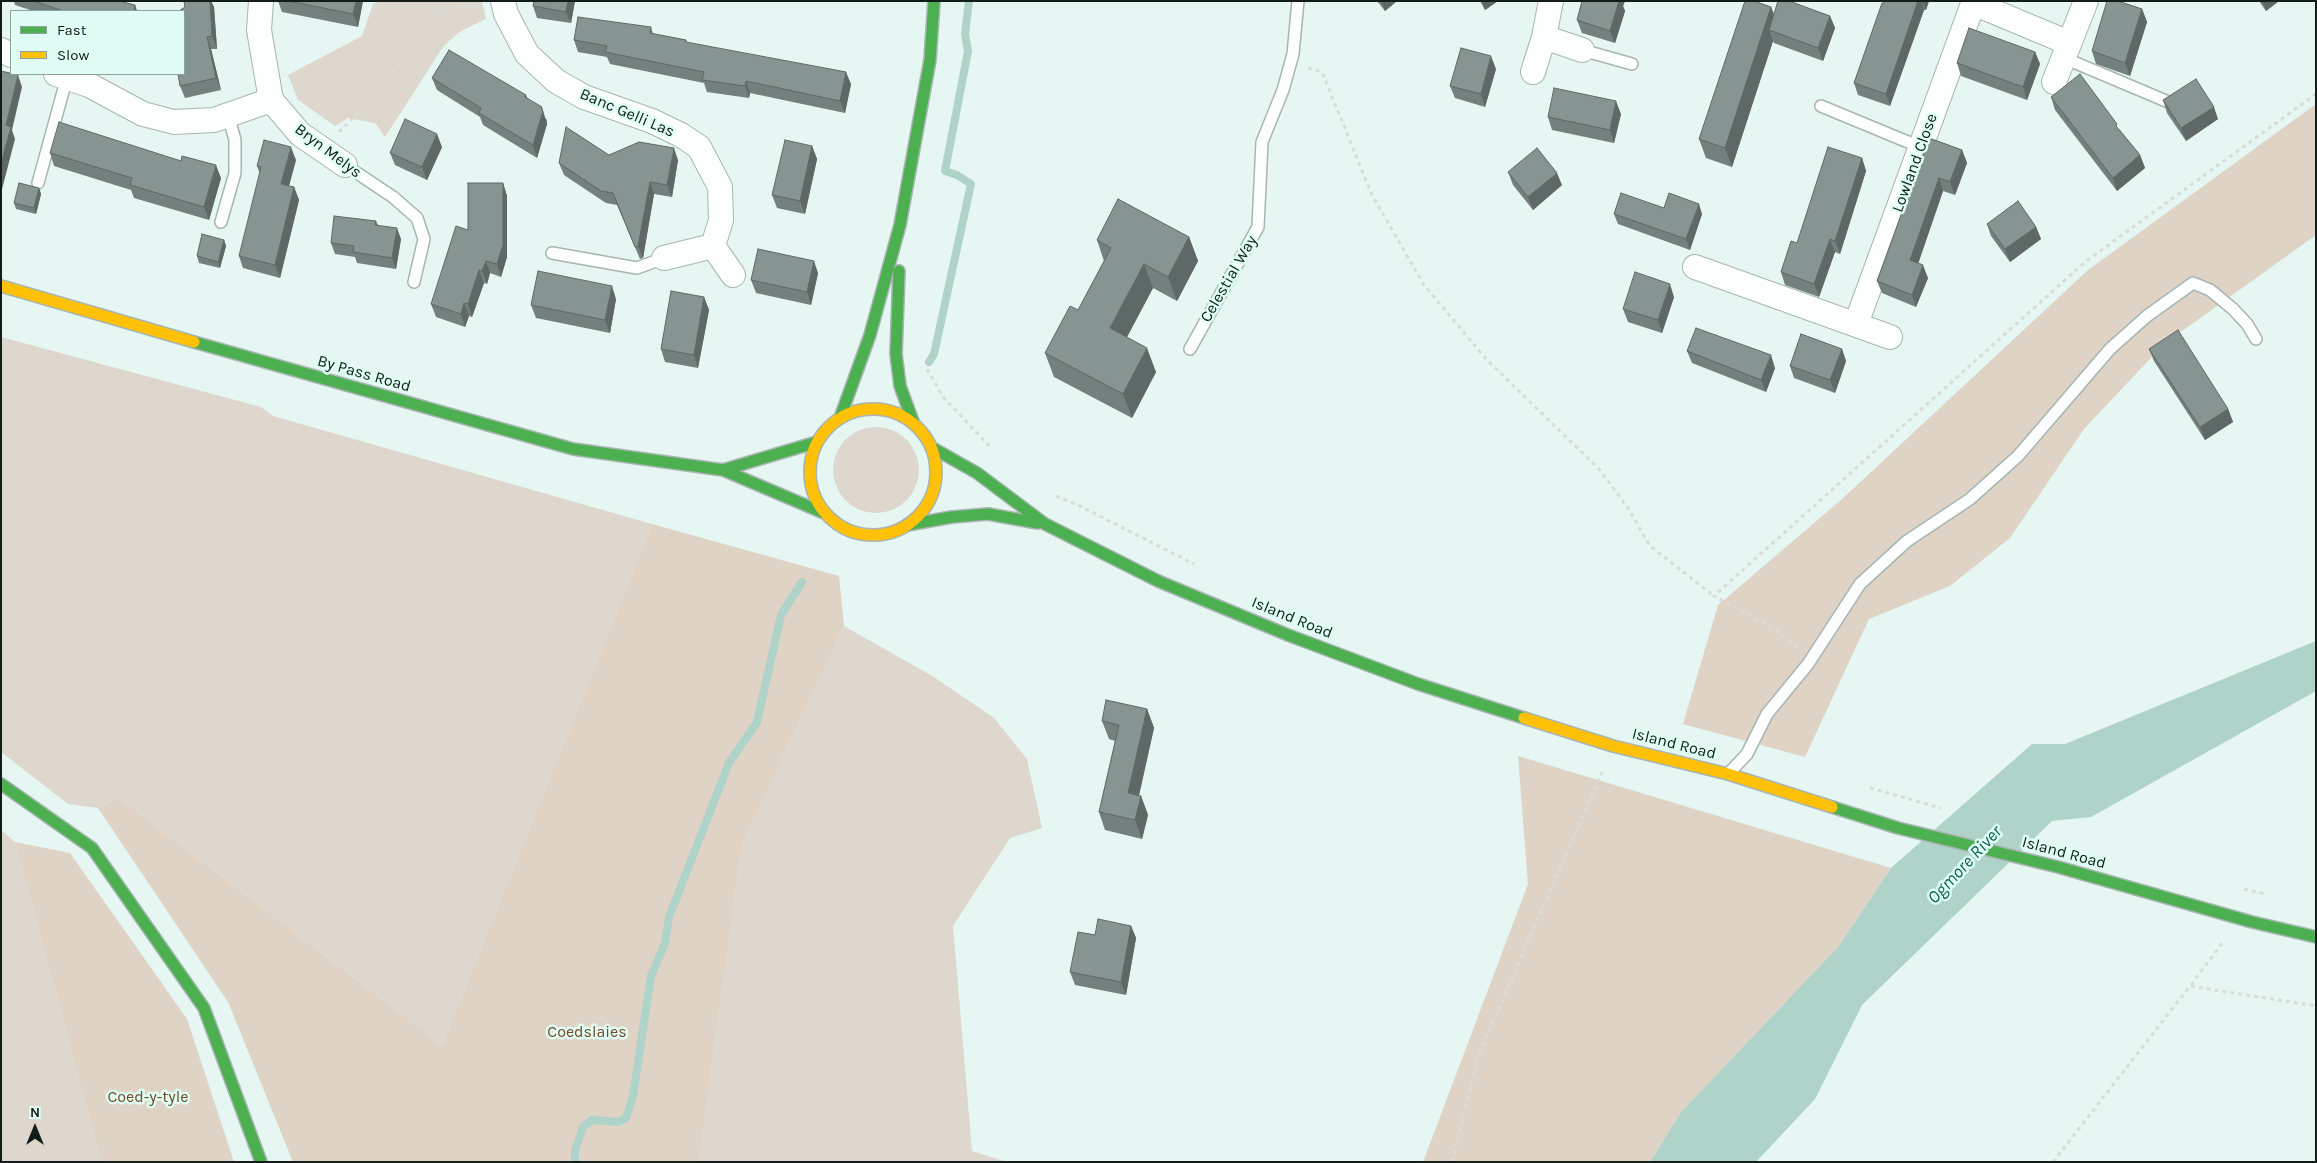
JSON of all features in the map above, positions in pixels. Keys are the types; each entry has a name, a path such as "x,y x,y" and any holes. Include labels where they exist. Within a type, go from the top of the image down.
{"main road":[{"path":"840,418 870,335 900,225 930,60 934,1"},
{"path":"900,225 896,354 900,386 914,424"},
{"name":"By Pass Road","path":"1,286 472,422 573,449 723,470 824,513"},
{"path":"878,410 901,415 924,434 931,447 936,464 936,482 930,499 921,514 907,525 890,533 872,535 853,532 836,524 824,513 814,495 810,477 811,459 817,442 825,431 840,418 854,412 878,410"},
{"name":"By Pass Road","path":"723,470 817,442"},
{"name":"Island Road","path":"931,447 977,473 1045,524 1158,581 1288,635 1418,684 1613,746 1728,774 1898,828 2058,867 2235,917 2316,937"},
{"name":"Island Road","path":"907,525 952,517 988,514 1045,524"},
{"path":"1,784 92,848 204,1008 262,1162"}],"street":[{"name":"Bryn Melys","path":"261,1 258,30 271,100 300,134 345,165"},
{"path":"1533,72 1544,37 1551,1"},
{"path":"2054,82 2086,1"},
{"name":"Banc Gelli Las","path":"503,2 506,14 526,54 556,80 584,97 652,121 681,135 699,147 720,187 721,220 713,246"},
{"name":"Lowland Close","path":"1856,324 1973,2 2066,50"},
{"path":"1544,37 1582,50"},
{"path":"61,76 89,84 144,114 174,122 214,120 271,100"},
{"path":"664,258 713,246 733,275"},
{"path":"1695,267 1890,337"}],"lane":[{"name":"Celestial Way","path":"1190,349 1258,227 1262,142 1284,90 1290,63 1298,1"},
{"path":"1582,50 1632,64"},
{"path":"2066,50 2166,102"},
{"path":"38,183 61,76"},
{"path":"1821,106 1920,148"},
{"path":"222,222 234,173 234,140 228,115"},
{"name":"Bryn Melys","path":"345,165 393,197 417,218 424,238 414,282"},
{"path":"552,253 637,268 664,258"},
{"path":"1728,774 1747,754 1767,714 1811,660 1860,584 1907,541 1970,499 2018,456 2110,349 2146,316 2193,283 2210,290 2233,309 2247,324 2256,339"}],"path":[{"path":"323,150 398,67 421,29 432,17 444,11 466,6 503,2"},
{"path":"1290,63 1322,72 1372,195 1424,285 1487,360 1600,470 1628,508 1650,546 1714,596 1780,632 1811,660"},
{"path":"1714,596 2085,262 2316,94"},
{"path":"923,363 943,397 994,451 977,473"},
{"path":"1050,494 1078,505 1198,566"},
{"path":"1452,1162 1478,1056 1613,746"},
{"path":"2053,1162 2221,947 2235,917"},
{"path":"2190,986 2316,1006"}],"shaded area":[{"path":"379,1 482,1 486,19 459,32 443,47 385,137 375,123 348,118 335,126 298,100 288,75 362,36 373,4"},
{"path":"1,337 261,407 273,416 652,524 442,1045 118,797 98,808 68,804 1,752"},
{"path":"876,427 893,430 907,439 916,453 919,470 916,487 907,501 893,510 876,513 859,510 845,501 836,487 833,470 836,453 845,439 859,430"},
{"path":"844,626 934,677 994,718 1027,759 1042,828 1010,838 953,926 972,1151 1007,1162 699,1162 742,846"},
{"path":"1,830 15,842 101,1162 1,1162"}],"green space":[{"path":"2316,104 2316,235 2164,344 2084,429 2010,538 1950,586 1869,619 1805,757 1683,724 1718,605 1841,500 2088,270"},
{"name":"Coedslaies","path":"652,524 839,576 844,626 742,846 699,1162 293,1162 228,1002 98,808 118,797 442,1045"},
{"path":"1518,756 1891,868 1838,947 1681,1112 1650,1162 1423,1162 1528,884"},
{"name":"Coed-y-tyle","path":"15,842 70,853 187,1019 234,1162 101,1162"}],"water":[{"name":"Ogmore River","path":"2316,641 2316,691 2091,817 2052,821 1862,1005 1815,1099 1756,1162 1650,1162 1681,1112 1838,947 1891,868 2032,744 2065,744"}],"building":[{"path":"34,1 119,1 135,5 134,10 60,10"},
{"path":"184,1 210,1 212,36 207,37 216,78 180,86 178,75 185,75 185,10 180,10 185,7"},
{"path":"288,1 356,1 353,14"},
{"path":"534,1 568,1 566,12 533,6"},
{"path":"1582,1 1619,1 1610,31 1577,20"},
{"path":"1745,1 1754,1 1771,7 1725,148 1699,139"},
{"path":"1778,1 1789,1 1830,16 1818,48 1769,30"},
{"path":"1885,1 1918,1 1886,94 1854,83 1882,3"},
{"path":"2107,1 2118,1 2142,9 2125,63 2092,51"},
{"path":"578,17 651,27 650,33 686,40 686,42 846,72 840,101 746,81 745,86 702,80 704,72 605,52 607,46 574,40"},
{"path":"1969,28 2035,52 2023,87 1957,63"},
{"path":"1461,48 1491,56 1481,94 1450,86"},
{"path":"449,50 526,95 525,97 542,107 543,111 533,145 479,113 481,108 432,78"},
{"path":"1,71 10,73 10,75 18,75 6,125 11,127 1,164"},
{"path":"2080,74 2117,124 2116,126 2140,155 2113,178 2051,97"},
{"path":"2196,79 2214,107 2181,128 2163,100"},
{"path":"1554,88 1616,101 1610,130 1548,117"},
{"path":"405,119 437,134 422,167 390,153"},
{"path":"59,122 181,161 182,156 216,165 204,207 130,185 132,178 50,153"},
{"path":"566,127 609,155 639,142 674,148 667,185 650,182 638,246 635,247 613,193 601,191 559,163"},
{"path":"1929,138 1962,150 1950,182 1939,178 1910,260 1923,265 1912,295 1877,281"},
{"path":"264,140 291,147 281,184 294,187 275,265 239,256 261,167 257,166"},
{"path":"785,140 812,146 800,201 772,195"},
{"path":"1828,147 1862,158 1835,241 1830,239 1814,284 1781,272 1791,241 1797,243"},
{"path":"1537,148 1557,173 1528,197 1508,172"},
{"path":"19,183 39,188 34,208 14,203"},
{"path":"468,183 503,183 503,245 497,264 486,261 482,271 479,270 468,304 464,303 461,314 431,304 456,226 468,230"},
{"path":"1621,193 1664,208 1669,193 1699,204 1686,239 1614,214"},
{"path":"1118,199 1189,237 1168,277 1144,264 1110,328 1147,348 1123,394 1045,353 1070,306 1078,310 1111,248 1097,240"},
{"path":"2018,201 2036,227 2005,249 1987,224"},
{"path":"334,216 376,221 375,225 397,228 392,258 353,252 354,246 331,243"},
{"path":"202,234 224,240 218,262 197,256"},
{"path":"758,249 814,261 807,292 751,280"},
{"path":"538,271 612,286 605,320 531,305"},
{"path":"1635,272 1670,284 1658,320 1623,309"},
{"path":"671,291 704,297 694,355 661,349"},
{"path":"1696,328 1771,355 1761,380 1687,351"},
{"path":"2178,330 2228,409 2200,427 2149,349"},
{"path":"1801,334 1842,349 1830,380 1790,366"},
{"path":"1106,700 1147,709 1128,793 1141,796 1135,820 1099,812 1119,725 1102,721"},
{"path":"1098,919 1131,926 1121,982 1070,972 1078,932 1095,935"}],"waterway":[{"path":"929,362 934,354 971,184 957,175 945,171 968,51 965,34 969,1"},
{"path":"575,1162 575,1150 583,1127 592,1120 618,1122 626,1118 633,1096 651,976 665,943 669,917 729,763 757,722 781,615 802,582"}],"traffic: fast":[{"path":"840,418 870,335 900,225 930,60 934,1"},
{"path":"899,271 896,354 900,386 914,424"},
{"path":"194,342 573,449 723,470 824,513"},
{"path":"723,470 817,442"},
{"path":"931,447 977,473 1045,524 1158,581 1288,635 1418,684 1524,718"},
{"path":"907,525 952,517 988,514 1038,523"},
{"path":"1,784 92,848 204,1008 261,1162"},
{"path":"1832,807 1898,828 2058,867 2252,922 2316,937"}],"traffic: slow":[{"path":"1,286 194,342"},
{"path":"873,409 897,414 917,428 931,448 936,472 931,496 917,516 897,530 873,535 849,530 829,516 815,496 810,472 815,448 829,428 849,414 873,409"},
{"path":"1524,718 1613,746 1728,774 1832,807"}]}
